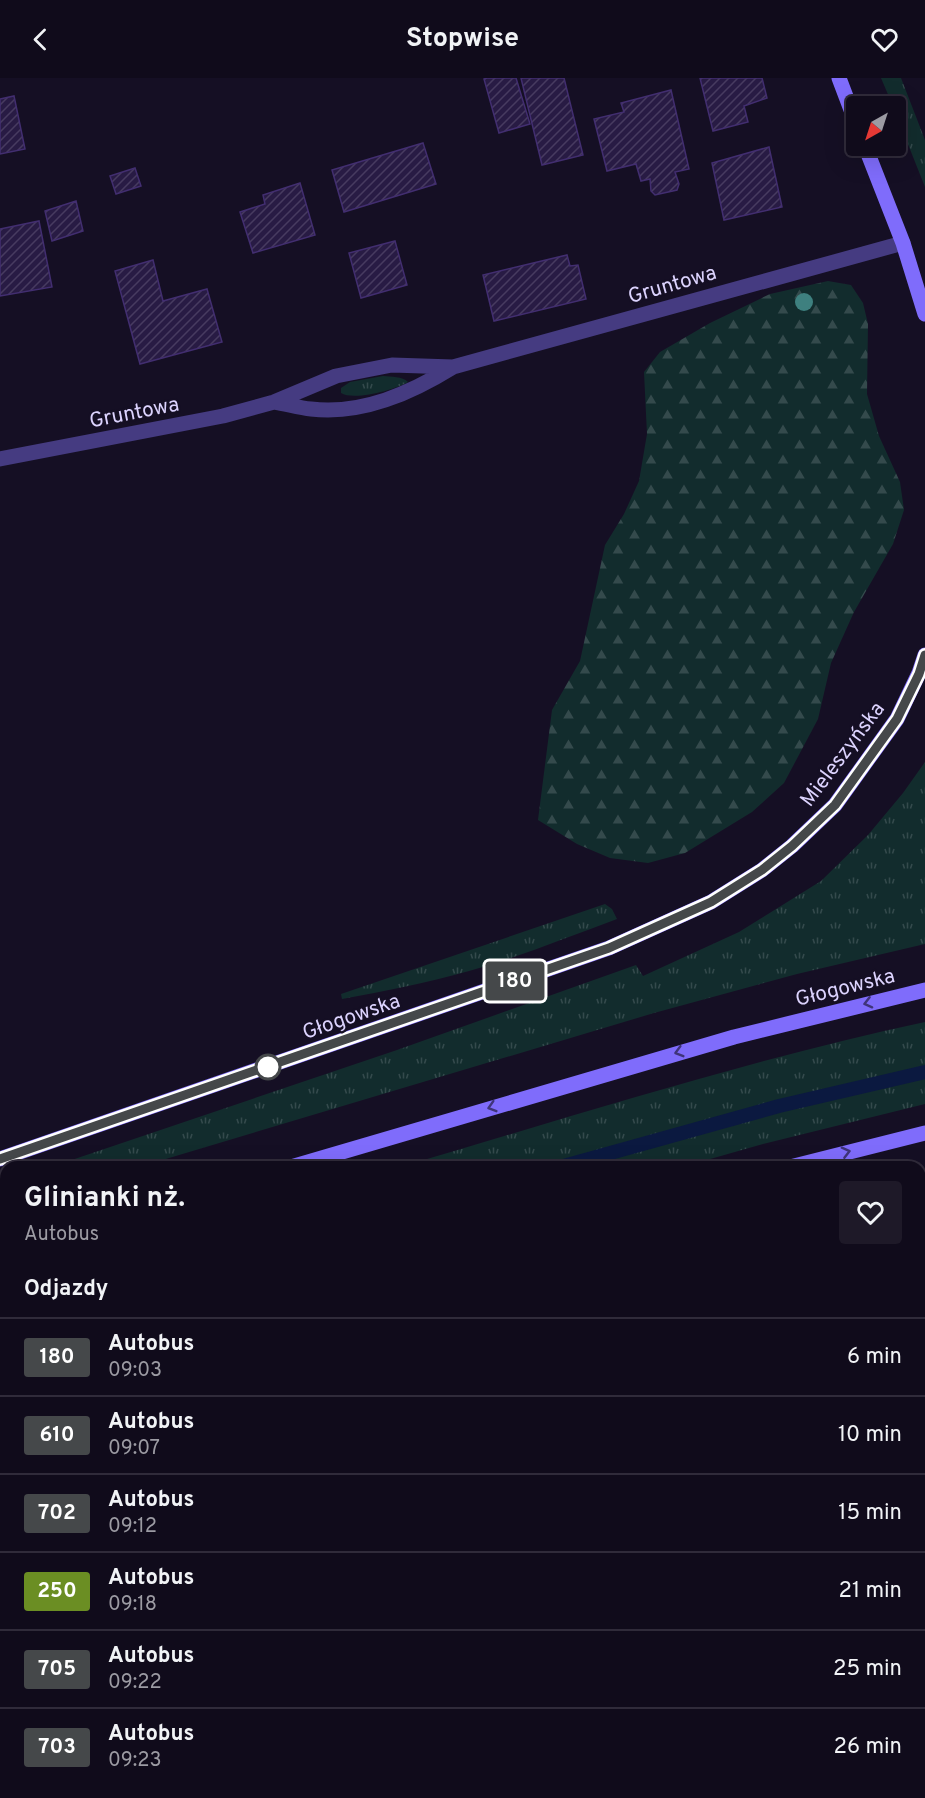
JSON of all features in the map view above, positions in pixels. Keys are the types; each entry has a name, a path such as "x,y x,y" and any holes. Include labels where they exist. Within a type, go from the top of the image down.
{"street":[{"path":"839,78 846,97"},
{"path":"869,156 903,243 925,314"},
{"name":"Gruntowa","path":"274,402 312,409 339,409 372,404 400,396 422,386 453,367 903,243"},
{"name":"Gruntowa","path":"0,459 223,416 274,402 336,376 392,364 453,367"},
{"name":"Mieleszyńska","path":"711,902 762,870 792,846 835,805 897,719 919,674 925,655"},
{"name":"Głogowska","path":"0,1159 609,948 711,902"},
{"name":"Głogowska","path":"311,1161 734,1037 925,990"},
{"path":"814,1161 925,1133"}],"green space":[{"path":"881,78 901,78 925,140 925,187 906,139 906,96 889,96"},
{"path":"828,281 851,285 863,303 868,324 867,394 879,436 900,482 904,510 893,544 854,612 831,663 818,719 784,783 752,812 685,853 648,863 610,858 577,844 538,820 552,710 580,661 605,545 624,514 639,481 647,434 644,372 660,352 710,323 770,294"},
{"path":"383,376 400,378 408,382 385,391 364,395 341,393 341,388 350,382"},
{"path":"925,762 925,944 797,974 654,1013 159,1161 69,1161 397,1050 636,965 643,976 739,932 821,881 868,835"},
{"path":"605,904 612,909 617,919 469,971 342,999 341,994"},
{"path":"925,1022 925,1104 703,1161 420,1161 727,1071"}],"building":[{"path":"516,78 530,124 499,133 484,79"},
{"path":"521,78 564,78 583,155 542,165"},
{"path":"700,78 762,78 767,98 744,106 748,122 713,131"},
{"path":"671,90 689,169 675,172 679,184 677,190 655,195 651,191 650,179 641,181 636,164 607,171 594,119 624,112 621,103"},
{"path":"14,96 25,149 0,154 0,99"},
{"path":"423,143 436,184 344,212 332,170"},
{"path":"769,147 782,207 724,220 712,163"},
{"path":"135,168 141,186 116,194 110,176"},
{"path":"300,183 315,235 253,253 240,212 265,204 263,195"},
{"path":"76,201 83,231 52,241 45,211"},
{"path":"39,221 52,287 0,296 0,229"},
{"path":"395,241 407,285 361,298 349,253"},
{"path":"567,255 570,266 578,265 586,299 494,321 483,275"},
{"path":"153,260 163,301 207,289 222,342 140,364 115,271"}],"waterway":[{"path":"582,1161 779,1106 925,1072"}],"bus line":[{"name":"180","path":"0,1159 609,948 711,902 762,870 792,846 835,805 897,719 919,674 925,655"}]}
